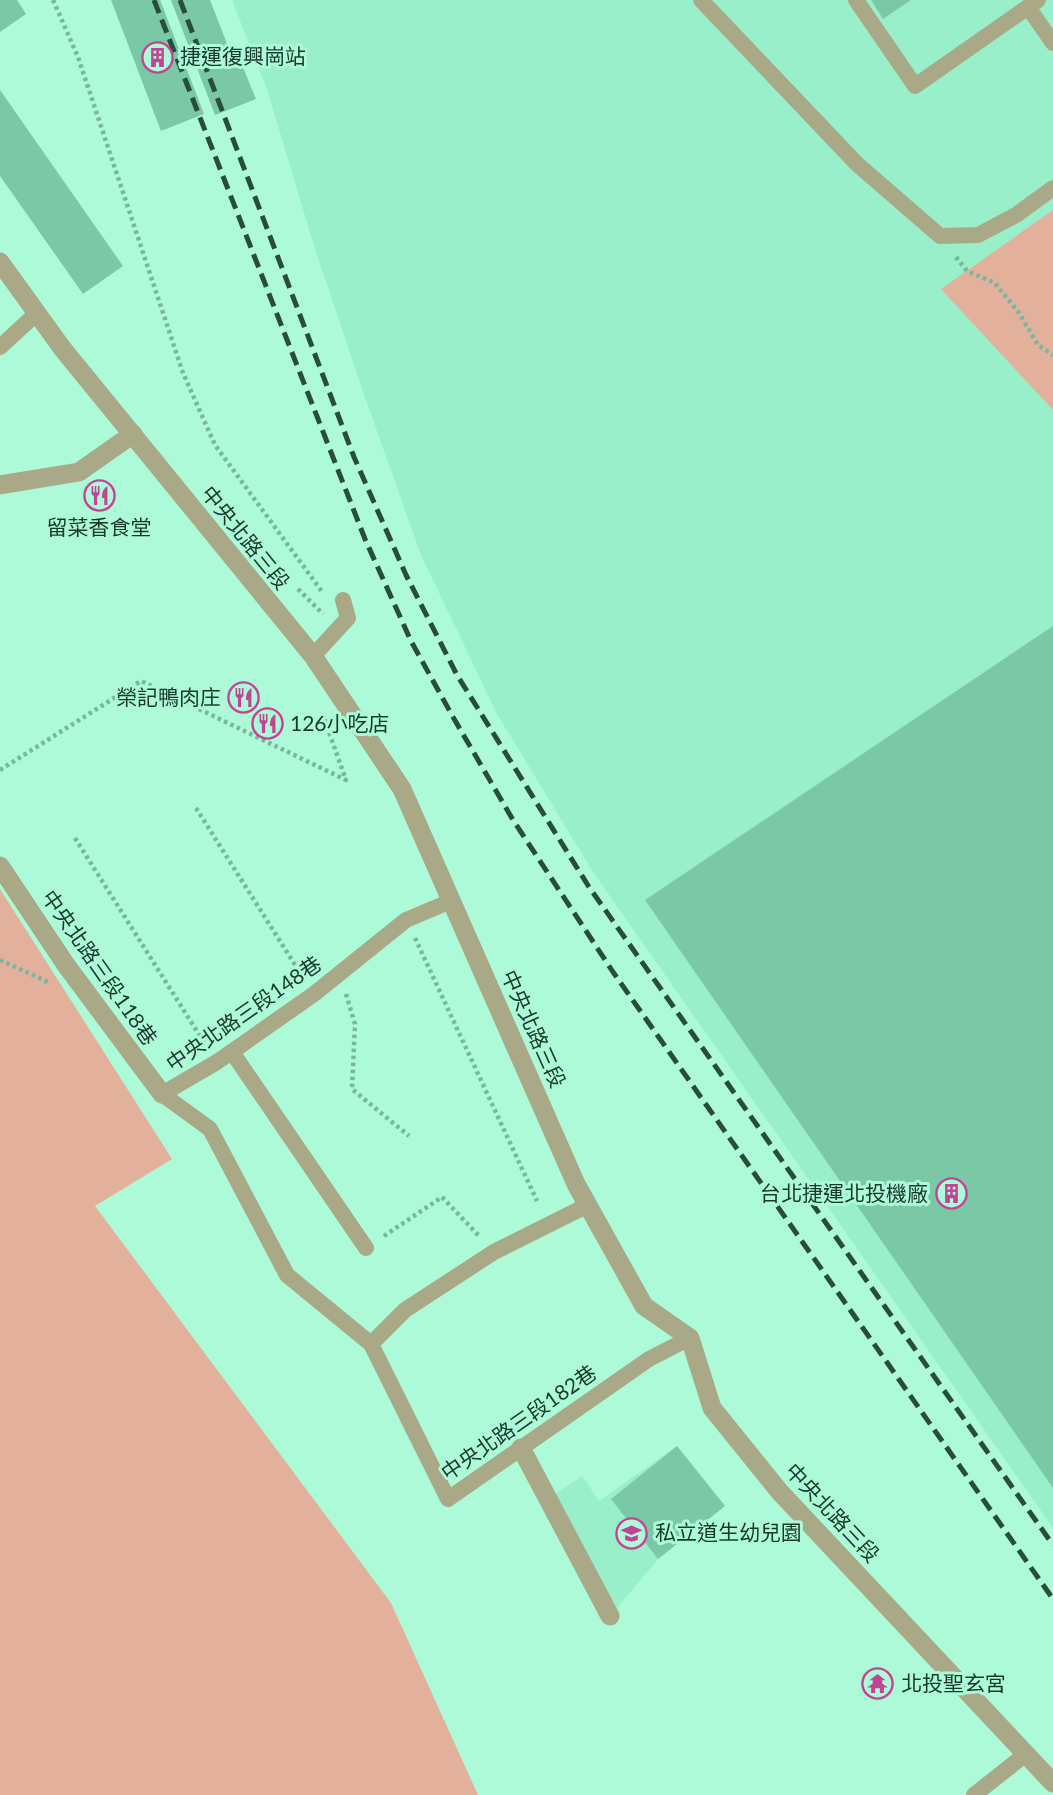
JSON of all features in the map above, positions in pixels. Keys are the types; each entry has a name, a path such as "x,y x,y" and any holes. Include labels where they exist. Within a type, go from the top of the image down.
{"street":[{"name":"中央北路三段","path":"0,262 62,348 313,656 402,789 588,1205 644,1306 690,1338 712,1408 779,1491 1053,1783"},
{"path":"0,485 79,472 133,434"},
{"name":"中央北路三段118巷","path":"0,866 76,978 162,1094"},
{"path":"521,1448 610,1616"}],"lane":[{"path":"701,0 857,164 940,236 978,235 1016,215 1053,188"},
{"path":"856,0 915,86 1033,3 1053,43"},
{"path":"0,347 37,313"},
{"path":"313,656 348,618 338,604"},
{"name":"中央北路三段148巷","path":"371,1344 287,1275 210,1129 162,1094 217,1062 314,994 406,920 451,901"},
{"path":"232,1052 366,1248"},
{"path":"371,1344 405,1310 494,1252 588,1205"},
{"name":"中央北路三段182巷","path":"371,1344 448,1499 649,1359 690,1338"},
{"path":"974,1795 1026,1754"}],"path":[{"path":"53,0 78,57 183,373 215,445 325,597"},
{"path":"940,236 967,271 995,283 1019,313 1038,345 1053,355"},
{"path":"298,589 325,616 338,604"},
{"path":"0,770 141,681 346,780 320,707"},
{"path":"196,808 314,994"},
{"path":"75,838 217,1062"},
{"path":"413,934 537,1201"},
{"path":"0,960 50,983 76,978"},
{"path":"339,973 355,1024 352,1089 409,1136"},
{"path":"366,1248 442,1197 494,1252"}],"shaded area":[{"name":"台北捷運北投機廠","path":"232,0 1053,0 1053,1528 593,872 497,714 421,555 315,249 267,89"},
{"path":"1053,210 1053,410 941,289"},
{"path":"0,889 172,1159 95,1206 391,1603 478,1795 0,1795"},
{"name":"私立道生幼兒園","path":"677,1446 725,1506 658,1559 617,1608 550,1497 582,1476 599,1501"}],"building":[{"path":"0,0 17,0 26,14 0,32"},
{"name":"捷運復興崗站","path":"111,0 160,0 204,114 161,131"},
{"name":"捷運復興崗站","path":"171,0 210,0 236,67 242,65 256,99 215,115"},
{"path":"871,0 911,0 883,19"},
{"path":"0,90 123,266 83,294 0,176"},
{"name":"台北捷運北投機廠","path":"1053,626 1053,1488 645,900"},
{"name":"私立道生幼兒園","path":"677,1446 725,1506 658,1559 611,1499"}],"railway":[{"path":"154,0 365,539 411,641 453,717 513,820 613,972 1053,1599"},
{"path":"180,0 354,457 406,575 457,675 589,887 1053,1545"}],"place":[{"name":"捷運復興崗站","path":"157,57"},
{"name":"留菜香食堂","path":"99,496"},
{"name":"榮記鴨肉庄","path":"244,698"},
{"name":"126小吃店","path":"267,724"},
{"name":"台北捷運北投機廠","path":"951,1194"},
{"name":"私立道生幼兒園","path":"632,1533"},
{"name":"北投聖玄宮","path":"878,1684"}]}
